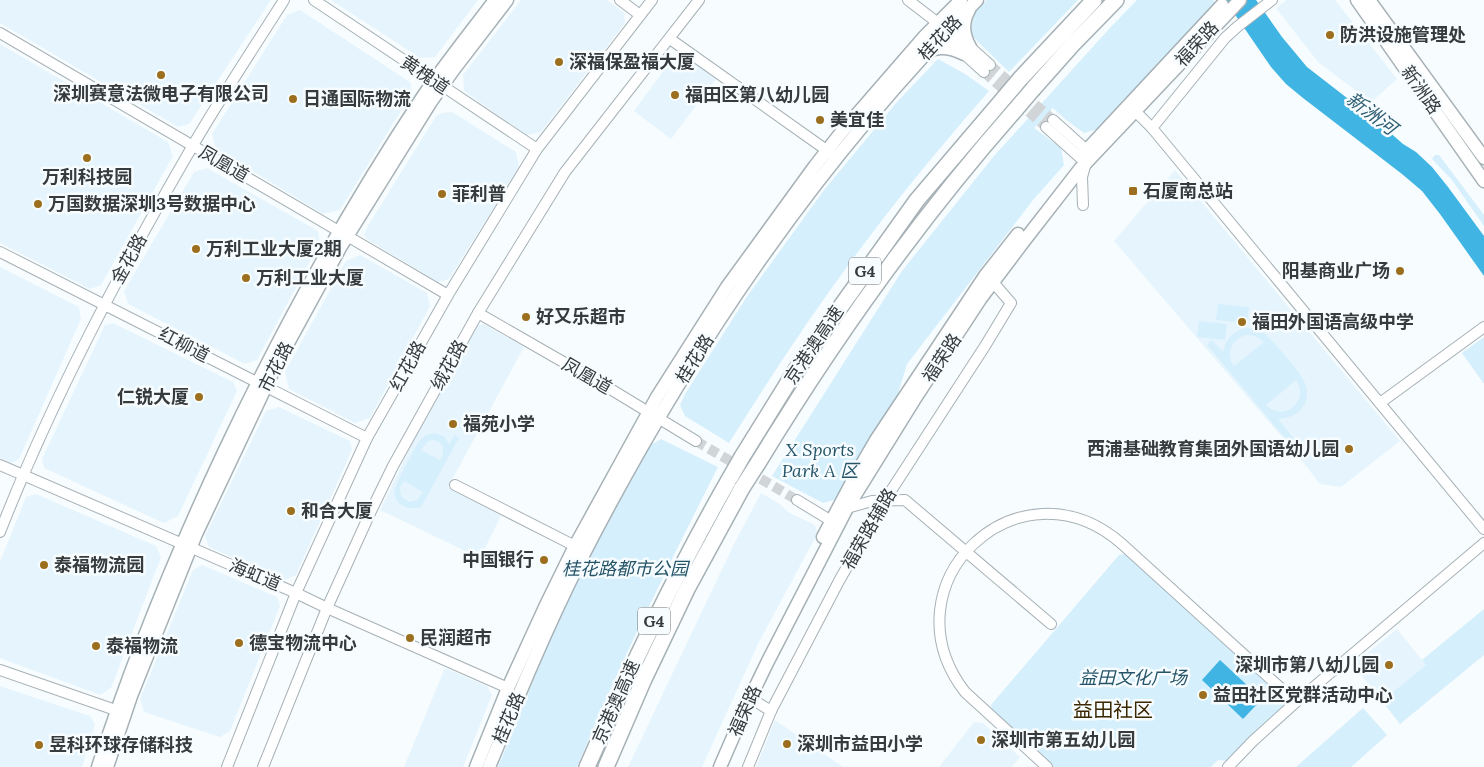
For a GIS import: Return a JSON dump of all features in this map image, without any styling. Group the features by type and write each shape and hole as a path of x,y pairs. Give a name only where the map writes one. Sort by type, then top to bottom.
{"highway":[{"name":"京港澳高速","path":"587,767 667,594 742,456 799,365 906,215 969,137 1094,0"},
{"name":"京港澳高速","path":"606,767 687,589 742,488 798,396 857,310 942,195 1032,89 1116,0"}],"main road":[{"name":"市花路","path":"98,767 186,545 262,384 343,234 438,83 495,0"},
{"name":"市花路","path":"438,83 507,0"},
{"name":"福荣路","path":"711,767 750,678 835,523 847,508 914,400 992,281 1068,184 1086,157 1224,8 1240,0"},
{"name":"新洲路","path":"1357,0 1484,181"},
{"name":"新洲路","path":"1369,0 1483,154"},
{"name":"桂花路","path":"476,767 508,688 575,546 727,287 832,154 969,2"},
{"path":"925,54 932,50 945,48 967,51 964,28 969,2"},
{"name":"福荣路","path":"720,767 750,698 835,523 858,471 876,440 976,290 1057,184 1135,111 1224,8"},
{"name":"桂花路","path":"832,154 925,54 943,29"},
{"name":"桂花路","path":"489,767 528,672 653,415"},
{"name":"市花路","path":"107,767 121,712"}],"street":[{"name":"金花路","path":"0,532 23,475 104,304 192,146 284,0"},
{"name":"黄槐道","path":"314,0 537,149"},
{"path":"620,0 640,15"},
{"name":"红花路","path":"227,767 296,592 367,438 448,295 537,149 652,0"},
{"name":"绒花路","path":"264,767 327,608 393,466 478,313 565,172 699,0"},
{"path":"908,0 987,69"},
{"path":"1152,128 1219,45 1237,27 1270,2"},
{"name":"凤凰道","path":"0,33 448,295"},
{"path":"670,39 832,154"},
{"path":"1135,111 1152,128 1484,529"},
{"path":"1050,123 1086,157 1082,177 1083,205"},
{"name":"红柳道","path":"0,252 367,438"},
{"name":"福荣路辅路","path":"748,767 771,711 838,581 885,500 1011,303 992,281"},
{"name":"凤凰道","path":"478,313 696,441"},
{"path":"1380,403 1484,327"},
{"name":"海虹道","path":"0,465 296,592 327,608 508,688"},
{"path":"455,485 575,546"},
{"path":"796,500 835,523"},
{"path":"847,508 872,501 905,500 1050,624"},
{"path":"1047,767 969,696 958,683 948,664 940,632 941,605 948,579 956,565 966,551 986,533 1022,517 1035,514 1060,514 1077,518 1094,524 1118,540 1296,702"},
{"path":"1228,767 1253,741 1296,702 1484,543"},
{"path":"0,670 121,712"},
{"path":"750,698 771,711"}],"shaded area":[{"name":"深圳赛意法微电子有限公司","path":"0,0 271,0 189,124 178,127 0,23"},
{"path":"331,0 478,0 435,57 420,58"},
{"path":"521,0 607,0 624,13 625,23 541,132 526,135 464,91 463,75"},
{"name":"防洪设施管理处","path":"1287,0 1335,0 1397,79 1371,102 1318,62 1276,8"},
{"path":"300,10 410,82 412,93 340,210 323,214 216,149 212,134 287,15"},
{"path":"0,44 168,142 173,156 101,285 90,289 0,243"},
{"name":"福田区第八幼儿园","path":"682,54 716,79 671,139 634,111 675,55"},
{"path":"452,112 516,152 519,167 449,279 438,282 368,240 364,235 436,116"},
{"name":"万利科技园","path":"207,168 318,231 320,243 257,360 245,364 128,304 124,291 194,172"},
{"name":"福田外国语高级中学","path":"1175,170 1400,441 1341,487 1320,484 1114,241"},
{"path":"360,255 427,293 430,306 370,418 355,423 289,389 285,372 346,261"},
{"path":"0,267 79,307 81,319 19,459 11,463 0,458"},
{"path":"113,323 233,382 237,391 178,516 164,523 44,468 42,459 105,325"},
{"name":"福苑小学","path":"484,324 524,347 448,487 501,516 480,558 380,510 412,444 476,326"},
{"path":"279,407 350,441 352,450 296,575 285,580 209,547 205,536 266,411"},
{"path":"761,493 780,504 788,512 815,525 817,531 815,538 758,644 702,767 628,767 734,544"},
{"path":"36,494 156,546 161,557 111,688 100,695 0,658 0,562 26,497"},
{"path":"202,565 277,597 280,606 230,731 220,737 144,712 140,699 193,570"},
{"name":"深圳市第八幼儿园","path":"1397,629 1426,665 1382,701 1353,665"},
{"path":"445,668 487,686 492,695 463,767 404,767"},
{"name":"昱科环球存储科技","path":"0,686 90,716 95,725 82,767 0,767"},
{"name":"深圳市益田小学","path":"775,720 843,767 756,767"},
{"name":"深圳市第五幼儿园","path":"974,722 983,723 1020,757 1012,767 939,767"}],"green space":[{"path":"987,0 1078,0 1009,72 970,34 975,11"},
{"name":"X Sports Park A 区","path":"1137,0 1213,0 1215,2 1101,128 1084,133 1053,108 1034,128 1061,148 1064,165 1033,200 907,364 897,397 834,500 823,503 772,476 902,271 994,156"},
{"path":"938,59 965,74 989,91 915,178 854,258 798,336 729,443 685,416 680,405 685,394 746,298 824,190 897,102"},
{"path":"1435,155 1439,155 1484,215 1484,226 1452,180 1432,159"},
{"path":"1218,304 1249,307 1247,323 1216,320"},
{"path":"1199,321 1227,324 1225,340 1197,337"},
{"path":"1242,329 1259,330 1264,333 1288,358 1304,381 1307,395 1304,406 1294,415 1278,419 1300,446 1295,450 1207,345 1212,340 1223,352 1228,339","holes":["1247,335 1256,336 1264,342 1234,366 1231,361 1230,351 1237,339","1296,380 1300,395 1293,407 1287,411 1280,412 1266,405"]},
{"path":"1484,337 1484,384 1462,353"},
{"path":"435,433 445,437 449,444 455,435 459,438 421,507 408,508 397,501 394,492 395,488 418,443 427,435","holes":["432,440 439,442 443,447 440,460 421,450 427,442","404,481 423,492 417,500 409,502 401,496 400,487"]},
{"name":"桂花路都市公园","path":"661,439 718,467 644,616 577,767 498,767 551,637 591,552 649,446"},
{"name":"益田文化广场","path":"1129,553 1286,696 1287,708 1230,761 1218,760 1211,767 1049,767 993,716 991,705 1119,555"},
{"path":"1484,609 1484,655 1400,724 1382,701 1426,665 1422,660"},
{"path":"1363,708 1387,735 1351,767 1296,767"}],"water":[{"path":"1225,0 1256,0 1282,37 1307,67 1378,122 1403,144 1416,152 1432,167 1484,236 1484,276 1422,191 1286,84 1271,67"},
{"path":"1220,660 1262,699 1243,719 1202,680"}],"tunnel":[{"path":"990,65 1053,120"},
{"path":"984,72 1046,127"},
{"path":"696,441 797,500"}],"place":[{"name":"防洪设施管理处","path":"1330,35"},
{"name":"深福保盈福大厦","path":"559,62"},
{"name":"深圳赛意法微电子有限公司","path":"161,75"},
{"name":"福田区第八幼儿园","path":"675,95"},
{"name":"日通国际物流","path":"293,99"},
{"name":"美宜佳","path":"820,120"},
{"name":"万利科技园","path":"87,158"},
{"name":"石厦南总站","path":"1133,191"},
{"name":"菲利普","path":"442,194"},
{"name":"万国数据深圳3号数据中心","path":"38,204"},
{"name":"万利工业大厦2期","path":"196,249"},
{"name":"阳基商业广场","path":"1400,271"},
{"name":"万利工业大厦","path":"246,278"},
{"name":"好又乐超市","path":"526,317"},
{"name":"福田外国语高级中学","path":"1242,322"},
{"name":"仁锐大厦","path":"199,397"},
{"name":"福苑小学","path":"453,424"},
{"name":"西浦基础教育集团外国语幼儿园","path":"1349,449"},
{"name":"和合大厦","path":"291,511"},
{"name":"中国银行","path":"544,560"},
{"name":"泰福物流园","path":"44,565"},
{"name":"民润超市","path":"410,638"},
{"name":"德宝物流中心","path":"239,643"},
{"name":"泰福物流","path":"96,646"},
{"name":"深圳市第八幼儿园","path":"1389,665"},
{"name":"益田社区党群活动中心","path":"1203,695"},
{"name":"深圳市第五幼儿园","path":"981,740"},
{"name":"深圳市益田小学","path":"787,744"},
{"name":"昱科环球存储科技","path":"39,745"}],"district":[{"name":"益田社区","path":"1113,710"}],"water label":[{"name":"新洲河","path":"1372,113"}]}
